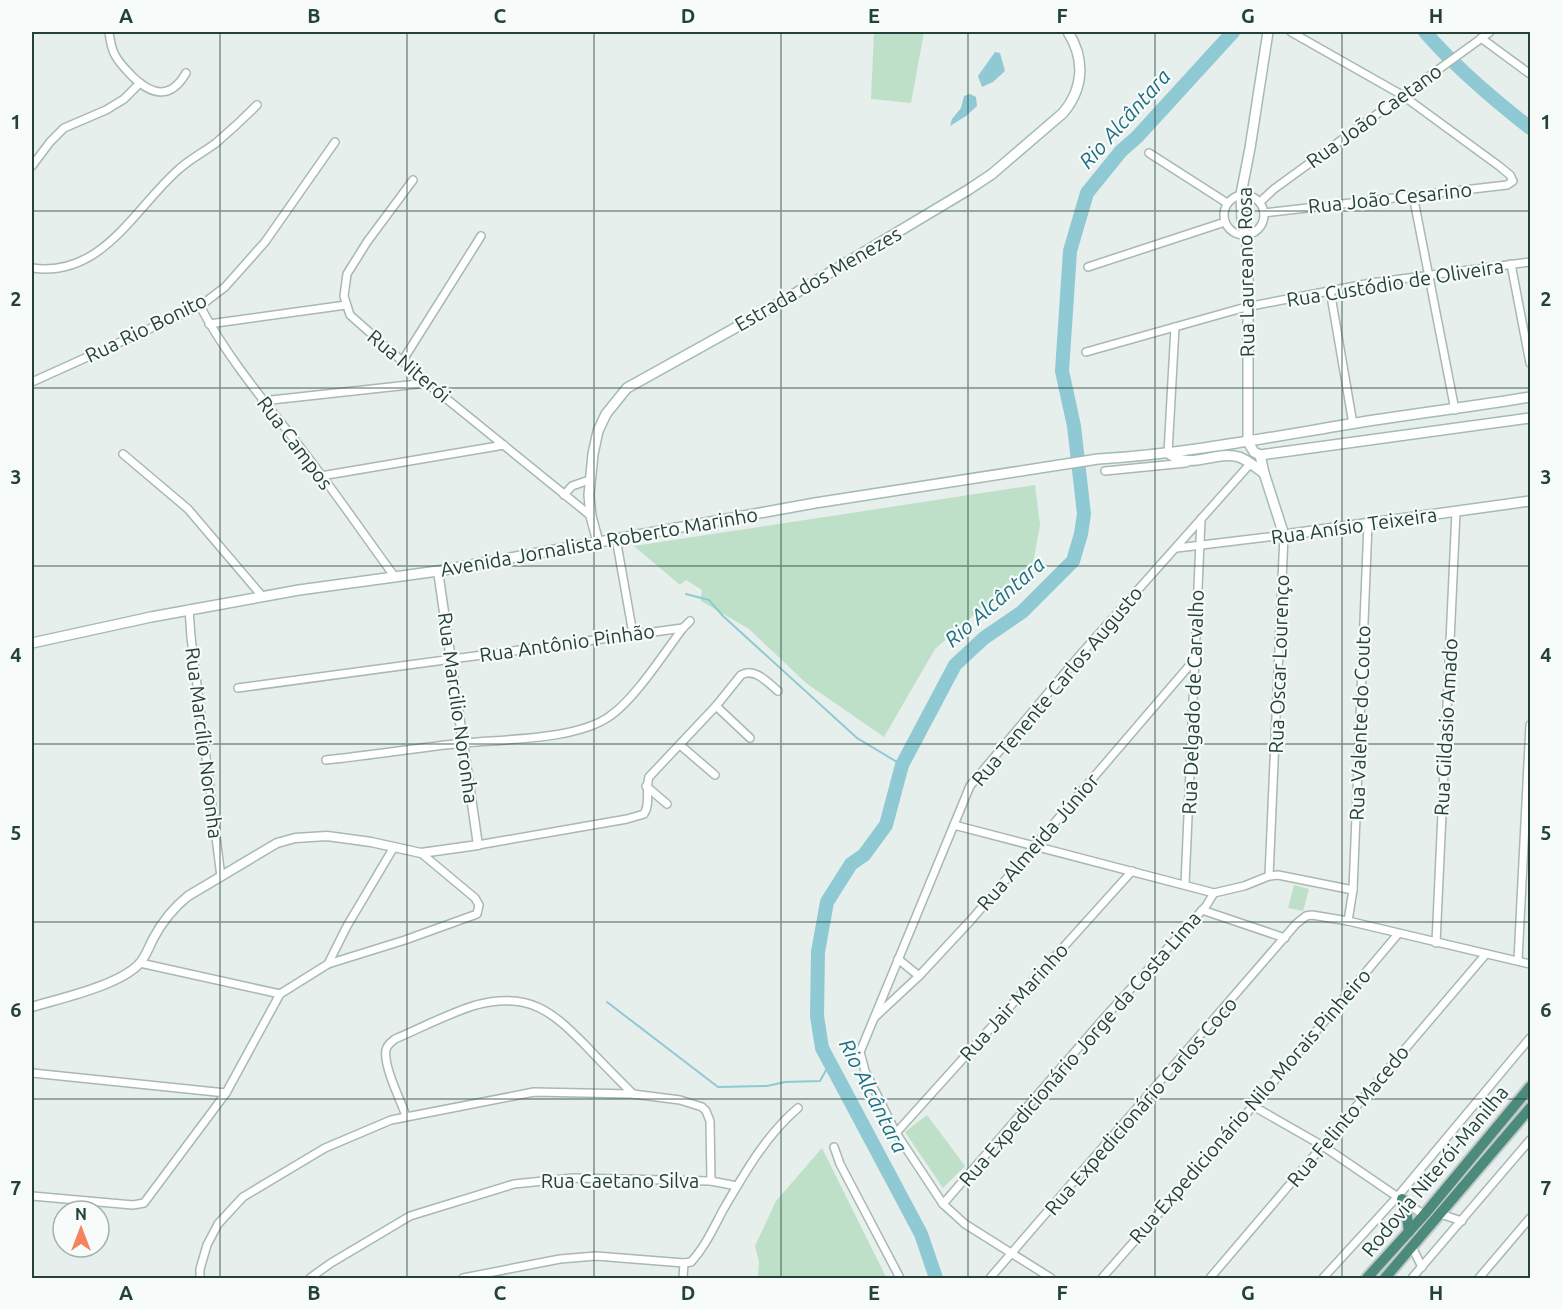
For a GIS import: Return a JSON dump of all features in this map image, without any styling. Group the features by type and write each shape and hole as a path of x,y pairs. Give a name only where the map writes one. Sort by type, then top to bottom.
{"highway":[{"name":"Rodovia Niterói-Manilha","path":"1367,1278 1424,1215 1530,1087"},
{"name":"Rodovia Niterói-Manilha","path":"1385,1278 1530,1108"},
{"path":"1400,1197 1409,1232"}],"main road":[{"name":"Estrada dos Menezes","path":"598,542 591,516 589,480 598,431 612,404 627,388 770,309 992,174 1072,103 1081,73 1079,56 1068,32"},
{"name":"Rua Laureano Rosa","path":"1248,442 1246,307 1248,250 1241,194 1268,32"},
{"name":"Avenida Jornalista Roberto Marinho","path":"32,643 189,609 438,570 815,503 1098,459 1168,453 1248,442 1530,397"},
{"path":"1248,442 1254,452 1260,455 1530,418"},
{"path":"1353,424 1356,442"},
{"name":"Avenida Jornalista Roberto Marinho","path":"1168,453 1178,460 1192,462 1238,457 1264,473"},
{"name":"Rua Oscar Lourenço","path":"1260,455 1284,535"},
{"name":"Rua Anísio Teixeira","path":"1284,535 1530,501"}],"street":[{"path":"109,32 114,54 128,72 140,83 156,92 165,92 175,88 186,73"},
{"path":"1291,32 1402,95"},
{"name":"Rua João Caetano","path":"1260,202 1490,32"},
{"path":"1481,38 1530,74"},
{"path":"32,166 64,128 115,105 140,83"},
{"name":"Rua João Cesarino","path":"1264,213 1508,186 1514,181 1500,166 1402,95"},
{"path":"32,268 44,270 60,268 81,261 102,249 118,236 172,175 217,142 257,105"},
{"name":"Rua Rio Bonito","path":"32,382 200,306 225,287 265,242 335,142"},
{"path":"1149,153 1227,203"},
{"path":"209,324 346,305 344,286 352,263 413,180"},
{"path":"1241,194 1255,197 1260,202 1264,213 1261,226 1255,232 1245,235 1229,229 1225,222 1224,211 1227,203 1234,196 1241,194"},
{"path":"1413,195 1455,410"},
{"path":"1088,267 1225,222"},
{"path":"403,360 481,236"},
{"name":"Rua Custódio de Oliveira","path":"1086,352 1246,307 1330,290 1530,262"},
{"path":"1511,264 1530,363"},
{"path":"1330,290 1353,424"},
{"name":"Rua Niterói","path":"346,305 350,315 427,383 591,516"},
{"name":"Rua Campos","path":"200,306 209,324 262,401 321,476 395,577"},
{"path":"1168,453 1175,327"},
{"path":"262,401 427,383"},
{"path":"321,476 504,445"},
{"path":"123,454 188,509 262,596"},
{"name":"Avenida Jornalista Roberto Marinho","path":"1105,471 1192,462"},
{"name":"Rua Tenente Carlos Augusto","path":"1051,1278 965,1224 943,1204 896,1133 860,1058 862,1044 970,786 1080,655 1250,464"},
{"path":"564,495 572,486 589,480"},
{"name":"Rua Gildasio Amado","path":"1436,942 1456,512"},
{"name":"Rua Delgado de Carvalho","path":"1185,885 1201,519"},
{"name":"Rua Valente do Couto","path":"1348,921 1353,890 1368,524"},
{"name":"Rua Anísio Teixeira","path":"1177,548 1284,535"},
{"name":"Rua Oscar Lourenço","path":"1269,876 1284,535"},
{"path":"616,538 633,634"},
{"name":"Rua Marcilio Noronha","path":"438,570 478,845"},
{"name":"Rua Marcílio Noronha","path":"189,609 190,636 209,769 221,877"},
{"path":"326,760 571,732 592,727 625,704 690,621"},
{"name":"Rua Antônio Pinhão","path":"238,688 683,628"},
{"name":"Rua Almeida Júnior","path":"873,1019 919,976 1036,846 1195,659"},
{"path":"32,1007 91,989 127,973 140,963 164,920 175,907 188,896 277,843 294,838 327,836 421,853 639,816 647,811 648,777 716,706 741,675 748,672 758,675 778,692"},
{"path":"716,706 750,738"},
{"path":"1518,960 1530,725"},
{"path":"680,745 715,775"},
{"path":"646,786 667,804"},
{"path":"954,825 1214,893 1244,886 1269,876 1289,876 1353,890"},
{"path":"328,964 347,926 394,847"},
{"path":"32,1196 133,1205 144,1203 226,1093 280,994 328,964 477,914 479,905 475,898 421,853"},
{"name":"Rua Jair Marinho","path":"896,1133 1132,871"},
{"name":"Rua Expedicionário Jorge da Costa Lima","path":"943,1204 1105,1017 1202,910 1214,893"},
{"path":"1202,910 1286,939"},
{"name":"Rua Expedicionário Carlos Coco","path":"990,1278 1286,939 1290,931 1303,919 1312,915 1348,921"},
{"path":"1348,921 1530,964"},
{"name":"Rua Expedicionário Nilo Morais Pinheiro","path":"1102,1278 1398,934"},
{"name":"Rua Felinto Macedo","path":"1210,1278 1486,954"},
{"path":"898,959 919,976"},
{"path":"140,963 280,994"},
{"path":"406,1116 388,1067 386,1057 388,1046 395,1039 464,1010 491,1002 511,1001 529,1004 562,1020 633,1094"},
{"path":"1323,1278 1400,1197 1530,1038"},
{"path":"32,1073 226,1093"},
{"path":"200,1278 200,1269 207,1245 218,1224 243,1197 325,1148 406,1116 534,1092 633,1094 680,1100 702,1107 710,1121 711,1181"},
{"path":"1252,1106 1323,1146 1424,1215"},
{"path":"463,1278 560,1259 587,1257 691,1262 770,1137 798,1108"},
{"path":"1412,1278 1530,1140"},
{"path":"834,1147 840,1164 900,1278"},
{"name":"Rua Caetano Silva","path":"310,1278 410,1216 514,1184 573,1178 711,1181 737,1186"},
{"path":"1440,1214 1462,1221"},
{"path":"1479,1278 1530,1218"},
{"path":"1412,1247 1422,1267"},
{"path":"683,1278 684,1263"}],"green space":[{"path":"874,32 924,32 911,103 871,99"},
{"path":"1035,485 1040,525 1033,563 935,649 884,737 806,683 749,629 701,601 702,590 686,580 680,585 634,546"},
{"path":"1294,885 1309,889 1303,911 1288,908"},
{"path":"927,1115 965,1166 943,1188 905,1132"},
{"path":"822,1148 886,1277 758,1278 759,1262 755,1246 776,1201"}],"water":[{"path":"995,52 1000,53 1005,71 993,82 982,87 978,76"},
{"path":"970,94 976,97 977,106 950,126 952,119 961,108 964,96"}],"waterway":[{"name":"Rio Alcântara","path":"936,1278 921,1234 822,1048 817,1016 818,952 827,902 851,864 864,855 886,825 902,765 955,665 984,638 1022,612 1073,561 1084,514 1074,426 1062,371 1070,251 1087,193 1121,151 1137,137 1233,32"},
{"path":"1425,32 1475,83 1530,128"},
{"path":"686,594 709,600 723,616 857,738 902,765"},
{"path":"607,1002 718,1087 767,1086 785,1082 820,1081 830,1063"}]}
